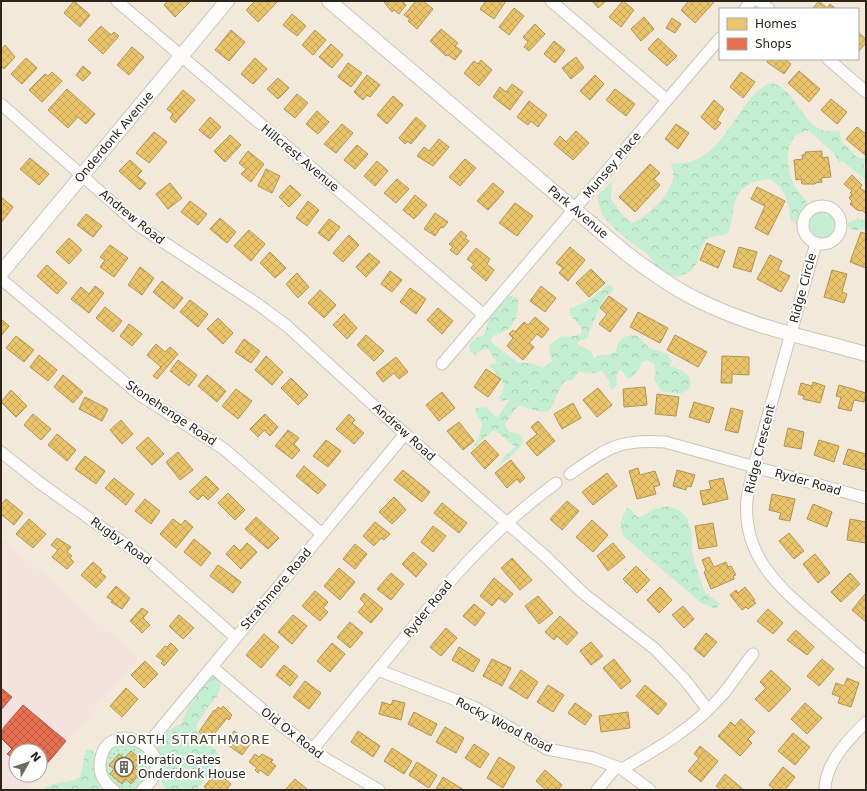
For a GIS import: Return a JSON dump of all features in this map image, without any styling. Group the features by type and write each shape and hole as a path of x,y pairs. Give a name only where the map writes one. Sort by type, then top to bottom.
{"street":[{"name":"Hillcrest Avenue","path":"117,1 484,315"},
{"name":"Onderdonk Avenue","path":"1,273 228,1"},
{"name":"Park Avenue","path":"329,1 627,254 673,286 699,301 729,314 866,354"},
{"path":"551,1 667,100"},
{"path":"759,1 768,8"},
{"name":"Munsey Place","path":"442,364 719,39"},
{"path":"829,60 866,92"},
{"name":"Andrew Road","path":"1,104 152,236 278,318 584,594 655,649 685,680 708,710"},
{"name":"Ridge Circle","path":"791,333 816,242"},
{"name":"Stonehenge Road","path":"1,279 140,395 224,449 322,534"},
{"name":"Ridge Crescent","path":"791,333 754,466 747,499 753,545 762,564 771,577 792,599 866,662"},
{"name":"Strathmore Road","path":"147,745 405,434"},
{"name":"Ryder Road","path":"570,474 611,448 636,442 673,444 866,498"},
{"name":"Rugby Road","path":"1,452 36,480 150,562 236,638"},
{"name":"Ryder Road","path":"313,749 454,577 507,523 556,483"},
{"path":"596,790 619,768 668,743 708,710 724,693 742,666 753,654"},
{"name":"Old Ox Road","path":"212,667 282,726 313,749 339,767 379,790"},
{"name":"Rocky Wood Road","path":"378,670 474,707 547,748 593,758 619,768 650,790"},
{"path":"825,790 828,773 833,763 850,739 866,722"},
{"path":"112,790 105,782 100,770 101,756 106,748 117,740 130,738 139,740 147,745 154,756 156,769 148,788"}],"shaded area":[{"path":"1,537 138,658 48,765 48,743 8,743 8,783 32,783 26,790 1,790"}],"green space":[{"path":"769,83 779,86 787,93 809,120 817,127 827,131 839,130 842,142 858,158 866,158 864,165 866,180 842,161 839,163 834,153 809,131 801,133 794,137 788,152 791,178 794,185 806,200 808,206 799,222 795,224 791,220 787,198 777,184 770,179 749,184 740,192 737,198 734,205 731,226 727,234 708,238 701,247 697,263 690,272 677,277 666,274 658,269 649,256 616,230 602,215 597,196 612,182 611,199 624,217 632,223 638,220 657,205 667,192 673,179 671,163 685,163 697,159 708,152 718,143 756,92"},
{"path":"822,206 832,209 838,215 841,225 838,235 832,241 822,244 812,241 806,235 803,225 806,215 812,209"},
{"path":"858,218 866,221 866,230 853,230 847,225 849,222"},
{"path":"607,285 611,285 613,291 607,295 601,304 587,338 577,342 578,345 591,351 593,358 616,351 620,340 626,336 638,336 649,348 666,353 672,361 670,366 682,371 688,376 690,379 690,388 680,394 661,391 654,379 656,374 654,364 646,360 642,362 632,378 627,378 621,369 616,376 617,385 613,390 609,387 609,380 602,371 589,374 579,371 573,380 565,381 562,385 549,411 540,412 518,406 506,422 505,426 510,432 520,434 523,440 519,448 506,460 499,465 505,456 515,447 495,430 471,450 478,439 482,424 475,411 476,408 486,407 497,418 510,399 502,401 499,398 502,392 503,384 502,380 489,365 497,363 488,349 482,350 475,355 470,352 469,345 474,339 484,335 488,324 485,312 500,300 508,296 517,298 518,307 512,325 503,332 492,337 492,343 518,363 531,363 543,368 552,361 549,351 550,344 562,336 578,335 582,332 580,326 571,316 569,309 588,301"},
{"path":"669,506 681,511 688,520 692,536 692,553 698,573 705,592 720,604 716,609 701,603 623,536 620,523 627,508 633,511 637,517 641,517 654,509"},
{"path":"214,675 221,682 220,690 196,726 201,735 220,758 211,774 195,790 166,790 162,781 163,769 157,750 158,737 182,723 190,703 198,689 208,678"},
{"path":"130,738 155,760 142,790 114,790 112,789 101,756 106,748"},
{"path":"91,749 97,757 96,773 100,790 43,790 52,785 78,778 81,773 86,750"}],"building: Homes":[{"path":"74,1 90,15 80,27 64,13"},
{"path":"168,1 191,1 175,17 164,5"},
{"path":"255,1 278,1 258,22 246,10"},
{"path":"383,1 402,1 406,5 399,14 394,10 392,12"},
{"path":"416,1 423,1 433,9 417,29 408,21 410,19 404,15"},
{"path":"486,1 506,1 494,19 480,9"},
{"path":"592,1 606,1 598,8"},
{"path":"623,1 634,10 621,27 609,17"},
{"path":"689,1 715,1 695,23 681,10"},
{"path":"819,1 827,8 813,8"},
{"path":"830,4 835,8 827,8"},
{"path":"514,8 524,16 509,35 499,27"},
{"path":"292,14 306,26 297,36 283,25"},
{"path":"644,17 654,29 641,41 631,29"},
{"path":"672,18 681,24 675,33 666,28"},
{"path":"535,24 545,34 529,51 524,47 528,42 523,37"},
{"path":"101,26 111,35 114,32 119,36 103,54 88,40"},
{"path":"441,29 458,43 455,46 462,51 455,60 448,55 446,56 430,41"},
{"path":"231,30 245,42 229,61 215,50"},
{"path":"315,30 326,40 313,55 302,45"},
{"path":"859,33 866,39 866,43 859,51"},
{"path":"658,38 677,56 667,66 648,49"},
{"path":"554,41 565,50 555,63 544,54"},
{"path":"331,44 343,55 332,68 319,57"},
{"path":"5,45 15,57 4,69 1,66 1,50"},
{"path":"132,47 144,57 129,75 117,65"},
{"path":"576,57 584,68 571,79 562,68"},
{"path":"26,58 37,68 22,84 11,74"},
{"path":"255,58 267,69 253,84 241,74"},
{"path":"481,60 492,70 479,86 464,73 474,61 478,64"},
{"path":"768,60 786,60 791,64 784,74 767,62"},
{"path":"348,63 362,73 351,87 338,77"},
{"path":"83,66 91,73 83,81 76,75"},
{"path":"799,71 820,89 809,102 788,83"},
{"path":"52,72 62,81 42,102 29,90 45,74 48,76"},
{"path":"741,72 755,82 743,98 730,87"},
{"path":"367,75 380,85 370,97 367,95 363,100 354,92"},
{"path":"595,75 604,84 590,100 580,91"},
{"path":"278,78 289,88 278,99 267,89"},
{"path":"512,84 523,92 510,110 493,97 500,87 506,92"},
{"path":"67,89 95,114 86,124 78,117 68,128 48,110"},
{"path":"615,89 635,104 626,116 606,100"},
{"path":"183,90 195,100 175,123 170,118 173,114 167,109"},
{"path":"297,94 308,103 295,118 284,109"},
{"path":"393,96 403,105 387,124 377,115"},
{"path":"831,99 847,112 837,124 821,110"},
{"path":"714,100 724,109 717,120 721,123 715,130 701,117"},
{"path":"529,101 547,115 538,127 531,121 528,125 517,117"},
{"path":"317,111 329,122 318,134 306,124"},
{"path":"210,117 221,127 210,139 199,130"},
{"path":"416,117 426,126 411,144 407,141 405,144 399,138"},
{"path":"342,124 353,133 336,153 324,144"},
{"path":"676,124 689,133 678,149 665,139"},
{"path":"857,127 866,134 865,155 846,139"},
{"path":"576,131 589,143 573,160 554,144 560,136 566,142"},
{"path":"154,132 167,142 149,163 136,153"},
{"path":"230,135 241,145 225,162 214,151"},
{"path":"439,139 449,147 433,166 417,156 424,147 429,151"},
{"path":"357,145 368,154 355,169 344,160"},
{"path":"248,151 264,164 251,182 241,174 246,169 239,163"},
{"path":"822,151 822,158 828,157 831,177 821,178 822,182 815,184 802,184 801,179 796,180 794,160 803,159 802,155 806,154 805,152"},
{"path":"30,158 49,174 39,185 20,169"},
{"path":"465,159 476,168 460,186 449,177"},
{"path":"130,160 142,171 137,176 146,183 140,190 119,171"},
{"path":"377,161 388,171 375,186 364,176"},
{"path":"650,164 660,173 654,179 660,185 635,212 619,197"},
{"path":"266,169 280,176 272,193 258,186"},
{"path":"852,175 862,185 860,188 866,192 866,214 862,210 857,210 850,204 852,201 849,198 852,191 844,184"},
{"path":"397,179 409,189 396,203 384,193"},
{"path":"170,183 182,198 168,209 156,194"},
{"path":"493,183 504,192 488,210 477,201"},
{"path":"290,185 301,195 289,207 279,197"},
{"path":"757,187 785,201 768,235 755,228 765,206 751,199"},
{"path":"415,195 427,205 414,219 403,210"},
{"path":"1,197 13,207 1,223"},
{"path":"190,201 207,214 198,225 181,212"},
{"path":"308,201 319,210 307,226 296,218"},
{"path":"515,203 533,216 517,236 499,223"},
{"path":"435,213 448,222 443,228 441,227 435,236 424,229"},
{"path":"86,214 102,226 93,237 77,225"},
{"path":"220,218 236,232 227,243 210,229"},
{"path":"329,219 340,227 329,241 318,233"},
{"path":"249,230 265,244 251,261 234,246"},
{"path":"461,231 467,236 465,238 469,241 457,255 450,250 453,247 449,244"},
{"path":"861,232 866,234 866,268 850,262"},
{"path":"349,235 359,245 343,262 333,253"},
{"path":"69,238 82,250 69,264 56,252"},
{"path":"707,243 725,251 718,268 700,260"},
{"path":"110,245 128,258 114,277 100,267 105,260 100,257"},
{"path":"570,247 585,260 568,281 559,273 563,268 556,263"},
{"path":"739,247 757,252 751,272 733,267"},
{"path":"476,248 490,259 487,264 494,270 486,281 471,268 474,264 467,259"},
{"path":"270,252 286,268 275,278 260,263"},
{"path":"369,253 380,262 366,277 356,267"},
{"path":"770,255 782,261 778,270 790,276 781,292 757,279"},
{"path":"47,265 67,283 57,294 37,276"},
{"path":"140,267 154,278 142,295 128,285"},
{"path":"591,269 605,283 589,297 576,283"},
{"path":"832,270 847,274 842,292 847,294 844,303 824,297"},
{"path":"390,271 402,280 392,292 381,284"},
{"path":"297,273 309,287 298,298 286,284"},
{"path":"162,281 183,298 174,309 153,292"},
{"path":"95,286 104,293 89,313 71,299 81,287 89,294"},
{"path":"541,286 556,298 545,312 530,301"},
{"path":"410,288 426,299 416,314 400,302"},
{"path":"320,290 336,305 324,318 308,303"},
{"path":"609,296 627,309 610,332 599,324 607,314 600,308"},
{"path":"190,300 208,314 198,327 180,312"},
{"path":"105,307 122,321 113,332 96,318"},
{"path":"438,308 453,321 442,334 427,320"},
{"path":"638,312 668,328 660,343 630,327"},
{"path":"344,314 357,328 347,339 333,325"},
{"path":"535,317 549,329 542,338 537,334 529,343 534,347 523,360 507,346 513,338 509,334 513,330 515,332 524,322 528,325"},
{"path":"218,318 233,333 223,344 207,329"},
{"path":"1,319 9,326 1,336"},
{"path":"129,324 142,334 132,346 120,336"},
{"path":"366,335 384,351 374,361 357,345"},
{"path":"675,335 707,352 698,367 667,350"},
{"path":"16,336 34,350 24,362 6,348"},
{"path":"244,339 260,351 251,363 235,352"},
{"path":"156,344 165,352 170,347 178,354 157,379 153,376 161,367 147,355"},
{"path":"39,355 57,370 48,381 30,367"},
{"path":"266,356 283,372 272,385 255,370"},
{"path":"722,356 749,357 749,375 732,374 732,383 721,383"},
{"path":"396,357 408,372 399,379 394,373 383,382 376,373"},
{"path":"178,360 197,375 189,386 170,371"},
{"path":"486,369 501,379 488,397 474,387"},
{"path":"63,375 83,392 73,403 54,387"},
{"path":"207,375 226,391 217,402 198,386"},
{"path":"291,378 308,395 298,405 281,388"},
{"path":"813,382 825,386 820,403 803,399 804,396 798,394 801,383 812,386"},
{"path":"839,385 866,393 864,402 854,400 851,411 838,408 841,397 836,396"},
{"path":"645,387 647,405 624,407 623,389"},
{"path":"598,388 612,405 597,417 583,400"},
{"path":"236,389 252,401 238,419 222,406"},
{"path":"11,390 27,406 16,417 1,402"},
{"path":"442,392 455,408 439,421 426,405"},
{"path":"657,394 679,397 676,416 655,414"},
{"path":"85,397 108,409 102,421 79,409"},
{"path":"694,402 714,408 709,423 689,417"},
{"path":"573,403 581,418 562,429 554,414"},
{"path":"731,408 743,411 738,433 725,430"},
{"path":"33,414 51,429 41,440 24,425"},
{"path":"265,414 278,427 270,436 264,430 258,437 250,429"},
{"path":"349,414 355,420 352,423 364,433 354,444 336,429"},
{"path":"121,420 133,434 122,444 110,430"},
{"path":"538,421 555,441 537,456 526,443 537,434 531,427"},
{"path":"459,422 474,441 463,450 447,431"},
{"path":"788,428 804,432 801,449 784,446"},
{"path":"288,430 299,438 294,444 300,450 292,459 275,446"},
{"path":"57,434 76,450 67,461 48,445"},
{"path":"148,437 164,454 152,465 136,448"},
{"path":"326,440 341,451 328,467 313,456"},
{"path":"485,440 499,455 485,469 471,453"},
{"path":"819,440 839,446 834,462 814,455"},
{"path":"848,449 866,454 866,470 843,464"},
{"path":"178,452 193,470 180,480 166,462"},
{"path":"85,456 105,471 96,484 75,469"},
{"path":"511,460 525,478 520,483 517,479 507,488 495,473"},
{"path":"304,466 326,485 318,494 296,476"},
{"path":"638,468 640,475 655,471 660,485 654,487 656,494 637,499 629,471"},
{"path":"403,470 430,492 422,502 394,480"},
{"path":"677,470 695,475 691,487 687,486 686,490 673,486"},
{"path":"607,473 617,486 593,505 582,492"},
{"path":"206,476 219,489 208,500 203,495 198,500 189,492"},
{"path":"114,478 134,494 126,505 105,488"},
{"path":"723,478 728,499 703,505 700,491 711,489 709,481"},
{"path":"228,493 245,510 235,520 218,503"},
{"path":"772,494 795,499 790,521 779,519 781,513 769,510"},
{"path":"394,497 406,510 392,524 379,512"},
{"path":"6,499 23,513 14,525 1,514 1,505"},
{"path":"145,499 160,511 151,524 135,511"},
{"path":"567,501 579,511 562,530 550,519"},
{"path":"442,503 467,523 459,533 434,513"},
{"path":"813,504 832,512 827,527 807,519"},
{"path":"256,517 279,538 268,549 245,529"},
{"path":"29,519 46,534 33,548 16,534"},
{"path":"173,519 181,525 185,520 193,527 176,548 160,534"},
{"path":"850,519 866,522 866,543 847,540"},
{"path":"592,520 608,535 593,552 576,537"},
{"path":"375,522 390,534 384,540 381,538 374,546 363,536"},
{"path":"713,523 717,546 699,549 695,526"},
{"path":"433,526 446,536 433,552 421,542"},
{"path":"789,533 804,551 794,559 779,541"},
{"path":"57,538 71,547 67,552 72,556 70,558 74,562 67,569 52,557 58,550 51,545"},
{"path":"194,539 211,553 201,566 184,552"},
{"path":"247,543 257,552 241,569 226,554 234,545 240,551"},
{"path":"613,543 625,557 608,571 597,556"},
{"path":"355,544 367,554 355,569 343,559"},
{"path":"413,552 427,564 416,577 402,564"},
{"path":"815,554 830,573 818,583 803,564"},
{"path":"709,557 714,567 726,562 728,567 731,566 736,575 733,576 734,579 711,589 704,572 706,570 702,560"},
{"path":"512,558 532,580 520,590 501,568"},
{"path":"93,562 102,570 100,572 106,577 96,588 81,575"},
{"path":"218,565 241,582 233,593 210,576"},
{"path":"636,566 650,580 637,593 623,579"},
{"path":"339,568 355,582 340,600 324,586"},
{"path":"391,573 404,584 391,600 377,589"},
{"path":"850,573 860,584 841,602 831,592"},
{"path":"494,578 513,594 505,603 499,598 492,606 480,596"},
{"path":"116,586 130,598 122,609 111,602 113,601 107,597"},
{"path":"660,587 672,600 659,613 647,600"},
{"path":"745,587 755,600 753,601 756,603 748,609 746,607 742,610 730,595 736,590 738,593"},
{"path":"315,591 328,602 323,608 328,612 320,621 302,606"},
{"path":"364,593 383,609 371,623 358,612 365,604 360,599"},
{"path":"865,594 866,595 866,622 852,610"},
{"path":"538,596 553,613 539,624 525,606"},
{"path":"474,604 485,613 475,626 463,616"},
{"path":"683,606 694,619 684,628 672,615"},
{"path":"142,608 148,612 143,618 150,625 142,633 130,621"},
{"path":"768,609 783,623 773,634 757,621"},
{"path":"179,615 194,628 183,639 169,626"},
{"path":"293,615 307,626 292,644 278,632"},
{"path":"560,616 578,633 567,645 557,636 554,640 545,632"},
{"path":"350,622 363,633 350,648 337,637"},
{"path":"446,628 457,638 441,656 430,647"},
{"path":"796,630 814,647 807,655 787,640"},
{"path":"706,633 717,642 704,657 694,649"},
{"path":"264,634 279,647 261,668 246,655"},
{"path":"591,642 603,656 591,665 580,651"},
{"path":"171,643 178,650 164,666 161,663 163,661 156,656 165,646 167,647"},
{"path":"332,643 345,654 330,672 317,661"},
{"path":"459,647 480,660 473,672 452,660"},
{"path":"492,659 511,668 502,686 483,676"},
{"path":"614,659 631,681 621,689 603,668"},
{"path":"822,659 834,669 819,686 807,676"},
{"path":"145,661 158,674 144,688 131,675"},
{"path":"284,665 298,676 290,686 276,675"},
{"path":"521,670 538,682 527,699 509,688"},
{"path":"771,670 791,689 769,712 755,699 766,688 760,682"},
{"path":"847,678 859,683 851,707 838,703 840,697 832,694 836,683 844,686"},
{"path":"305,681 321,693 309,709 293,697"},
{"path":"548,685 564,695 553,712 537,702"},
{"path":"645,685 667,704 658,715 636,696"},
{"path":"126,688 138,699 122,717 110,706"},
{"path":"393,700 405,703 401,720 379,714 382,702 391,705"},
{"path":"575,703 592,715 585,725 568,713"},
{"path":"805,703 822,718 807,734 791,719"},
{"path":"223,706 232,715 229,720 227,718 210,739 199,732 214,710 215,711 218,707 221,709"},
{"path":"414,712 437,724 431,736 408,724"},
{"path":"628,712 630,728 601,732 599,716"},
{"path":"741,719 755,732 748,739 752,743 740,756 718,736 731,722 735,726"},
{"path":"445,727 464,738 456,753 436,742"},
{"path":"234,731 251,743 242,755 225,743"},
{"path":"358,731 380,746 373,757 351,742"},
{"path":"793,733 810,747 795,765 778,751"},
{"path":"474,744 489,754 480,768 465,758"},
{"path":"700,746 718,761 701,782 688,771 699,758 694,754"},
{"path":"392,748 412,761 404,774 384,761"},
{"name":"Horatio Gates Onderdonk House","path":"131,751 141,760 135,768 140,773 131,784 126,779 122,784 110,774 114,769 109,765 119,754 124,758"},
{"path":"255,754 259,757 262,754 273,760 271,762 276,766 268,776 260,770 258,773 255,770 257,768 249,762"},
{"path":"499,757 515,767 503,788 487,778"},
{"path":"417,762 437,775 429,788 409,775"},
{"path":"783,767 795,777 785,790 775,790 769,785"},
{"path":"545,770 562,785 558,790 546,790 536,781"},
{"path":"216,772 231,784 226,790 208,790 204,787"},
{"path":"725,774 744,790 721,790 716,786"},
{"path":"443,777 464,790 436,789"},
{"path":"295,779 308,790 285,790"}],"building: Shops":[{"path":"1,688 12,697 1,710"},
{"path":"23,705 66,741 48,762 48,743 8,743 8,745 2,739 1,733 4,727"}],"place":[{"name":"Horatio Gates Onderdonk House","path":"124,767"}],"district":[{"name":"NORTH STRATHMORE","path":"193,739"}]}
